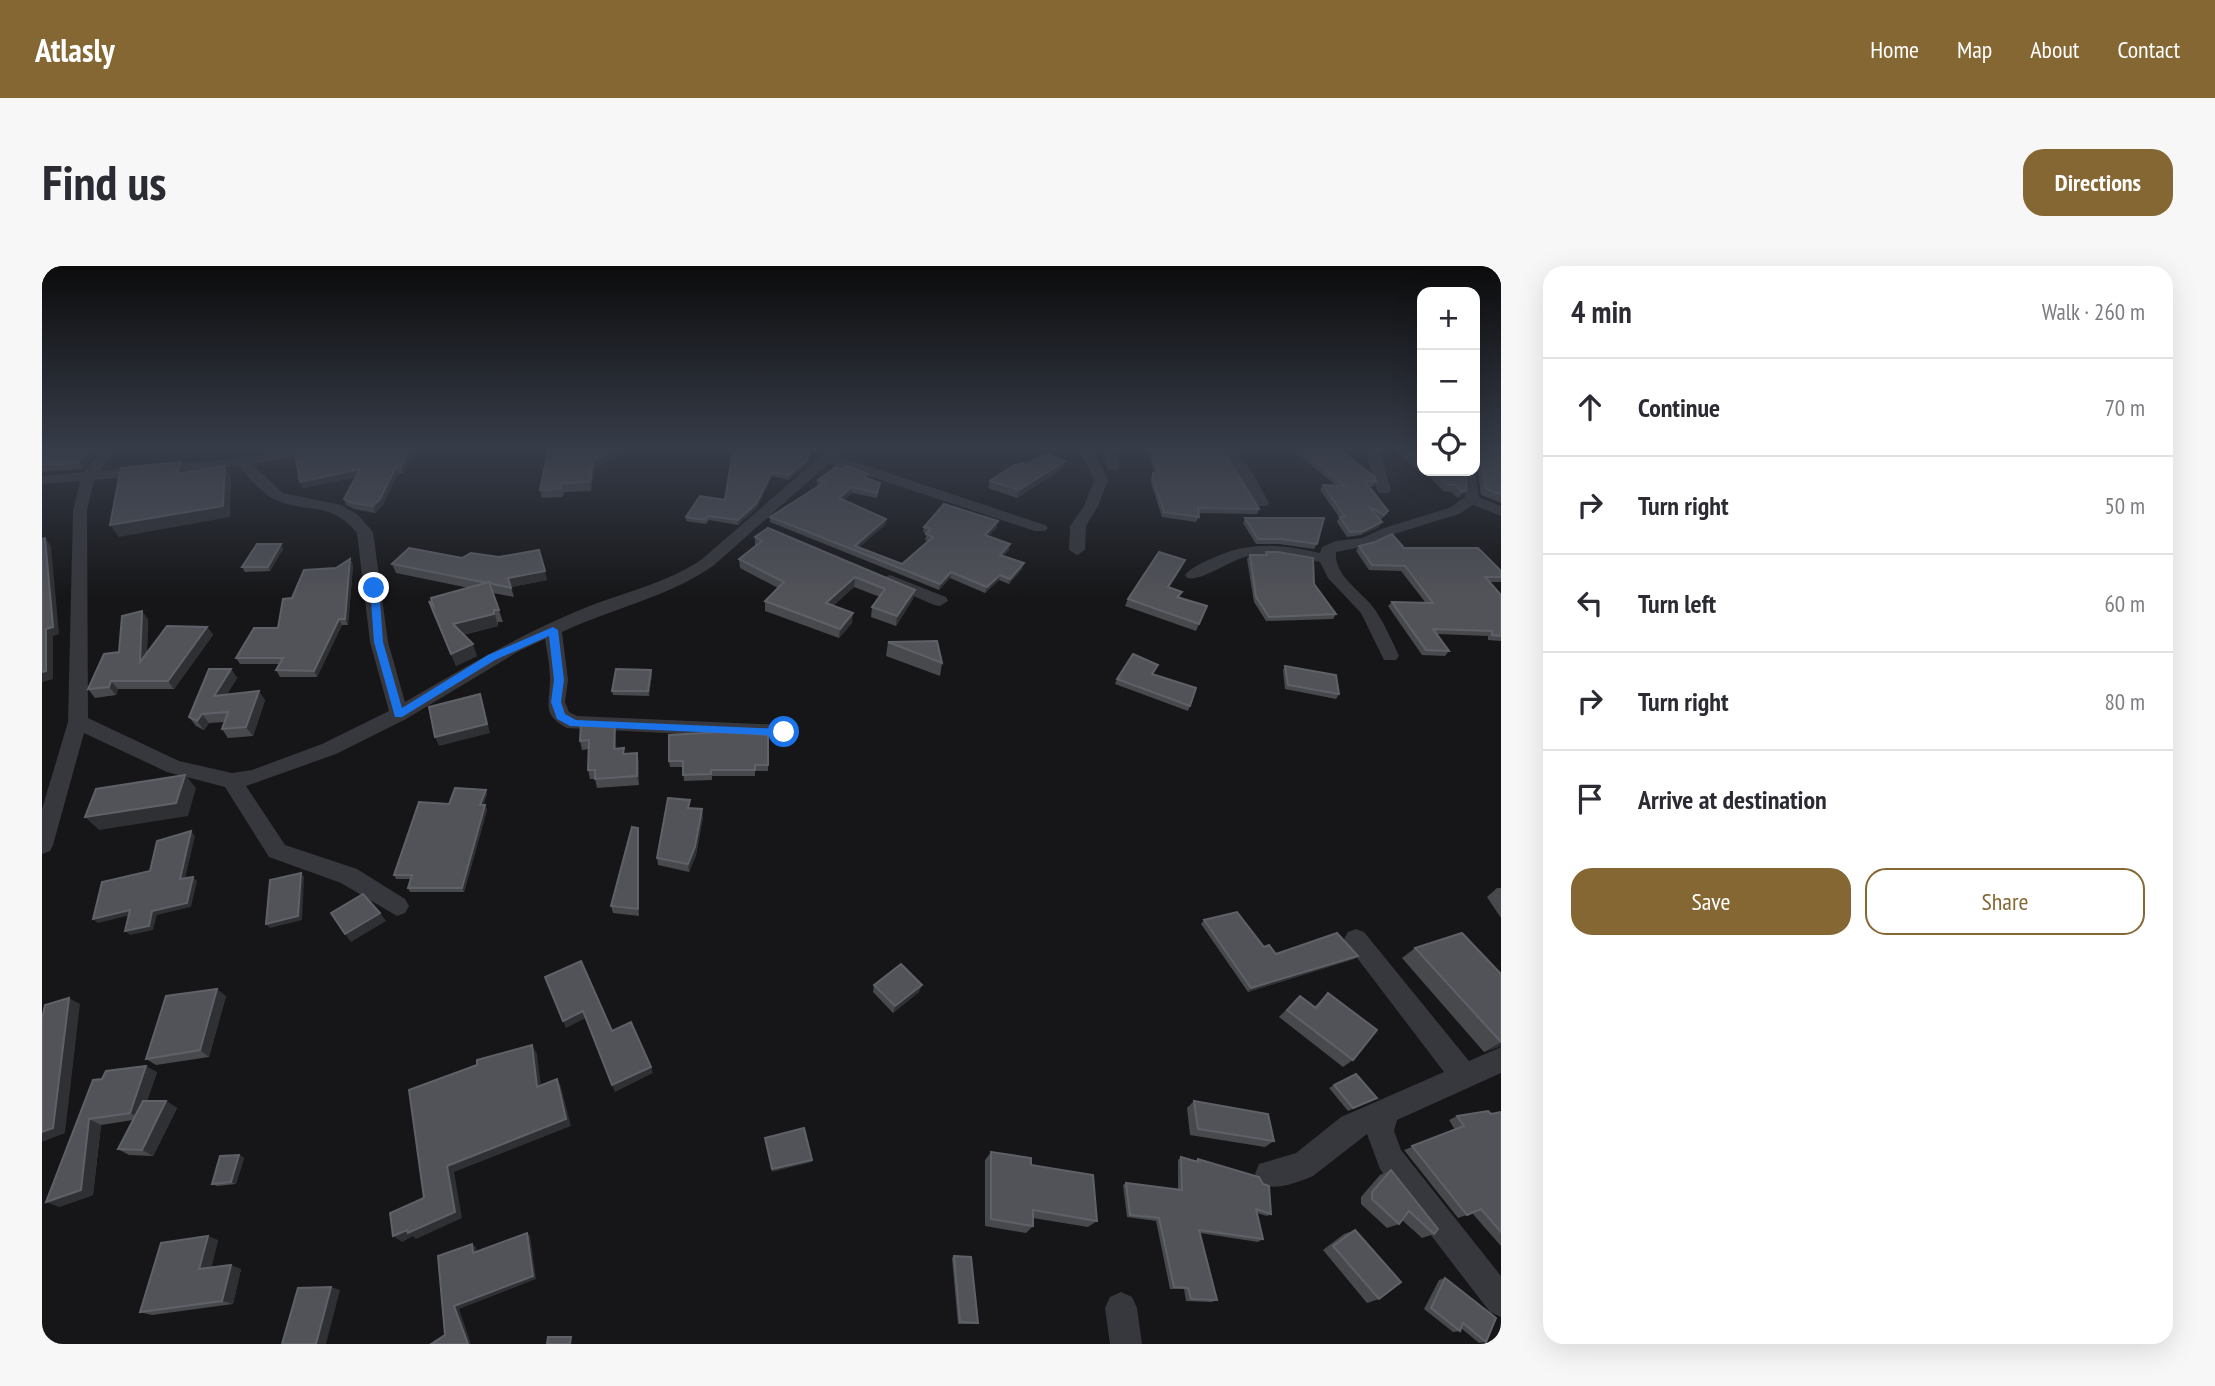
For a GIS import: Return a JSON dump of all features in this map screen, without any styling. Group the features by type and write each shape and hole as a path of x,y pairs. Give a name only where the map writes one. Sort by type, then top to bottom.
{"street":[{"path":"42,845 78,722 80,511 83,497"},
{"path":"284,497 336,508 352,517 365,532 379,642 399,715"},
{"path":"78,722 174,767 232,781 254,777 329,749 399,715 492,657 593,611 686,577 758,526 787,497"},
{"path":"956,497 1040,528"},
{"path":"1077,550 1078,526 1094,497"},
{"path":"1259,497 1262,503"},
{"path":"1390,656 1375,622 1363,604 1331,573 1326,559 1328,550 1336,546 1366,542 1389,531 1454,510 1472,499 1501,512"},
{"path":"1193,575 1246,549 1279,550 1326,559"},
{"path":"877,575 940,601"},
{"path":"553,630 559,680 556,702 561,716 574,723 784,732"},
{"path":"232,781 278,851 349,876 397,906"},
{"path":"1356,939 1464,1076"},
{"path":"1269,1174 1303,1166 1351,1128 1501,1060"},
{"path":"1386,1111 1380,1131 1391,1159 1501,1301"},
{"path":"1121,1308 1126,1344"}],"building":[{"path":"115,497 223,497 223,506 110,525"},
{"path":"345,497 381,497 373,506"},
{"path":"699,497 725,500 725,497 759,497 756,504 738,520 708,516 705,520 686,517"},
{"path":"801,497 840,497 886,519 855,546 902,564 933,537 926,534 931,529 924,527 944,504 998,521 985,535 1010,544 1000,555 1024,563 1010,579 1000,575 987,587 951,572 940,584 770,517"},
{"path":"1159,497 1252,497 1259,509 1198,508 1199,517 1164,512"},
{"path":"1331,497 1377,497 1388,511 1384,515 1369,507 1382,522 1364,531 1350,532 1340,517 1345,517"},
{"path":"1245,518 1324,518 1317,544 1258,539"},
{"path":"768,528 915,590 897,616 872,607 885,589 855,577 826,603 853,613 840,629 765,601 784,582 739,559 762,541 755,537"},
{"path":"1392,534 1404,548 1478,548 1501,571 1501,577 1485,577 1501,595 1501,636 1492,635 1492,631 1433,629 1449,651 1426,650 1392,602 1433,603 1405,566 1372,565 1359,546"},
{"path":"45,538 53,627 46,629 46,671 42,672 42,539"},
{"path":"257,544 281,544 268,567 242,567"},
{"path":"409,548 462,558 471,553 499,557 539,550 545,571 508,578 511,588 392,564"},
{"path":"1159,552 1185,560 1168,587 1182,592 1177,597 1207,606 1199,624 1128,599"},
{"path":"1266,552 1313,558 1314,584 1336,614 1269,617 1256,597 1250,555 1267,555"},
{"path":"350,559 345,619 339,619 314,671 276,670 283,658 236,658 254,628 278,628 283,599 292,598 304,570 336,568"},
{"path":"489,582 499,610 494,610 494,614 453,624 473,644 451,654 429,601 433,605 431,598"},
{"path":"142,611 140,662 167,626 207,627 168,681 111,681 109,687 88,689 104,654 119,652 122,616"},
{"path":"937,641 942,663 888,642"},
{"path":"1133,654 1158,665 1152,674 1196,688 1190,706 1117,679"},
{"path":"1285,666 1336,675 1339,694 1288,685"},
{"path":"209,669 231,669 214,696 259,691 246,727 222,729 228,712 202,714 197,721 189,717"},
{"path":"616,669 651,670 648,691 612,691"},
{"path":"480,694 487,724 435,737 429,707"},
{"path":"581,723 615,724 614,749 624,748 623,754 637,753 637,776 595,779 595,770 588,770 589,740 580,741"},
{"path":"723,732 768,735 768,765 755,765 755,770 711,770 711,774 683,775 683,761 669,761 669,735"},
{"path":"185,775 176,803 85,817 96,789"},
{"path":"455,788 486,790 480,805 485,805 462,888 408,888 412,875 394,875 419,802 449,804"},
{"path":"668,798 690,800 688,808 702,809 695,847 688,864 657,858"},
{"path":"632,827 638,828 638,909 611,906"},
{"path":"191,831 180,879 193,877 187,903 152,911 149,926 125,931 130,910 93,919 102,882 150,871 157,841"},
{"path":"301,873 298,916 266,924 270,880"},
{"path":"363,894 380,913 345,934 331,913"},
{"path":"1237,912 1264,947 1269,945 1276,954 1337,933 1358,956 1251,988 1204,920"},
{"path":"1462,933 1501,974 1501,1042 1415,948"},
{"path":"581,961 612,1031 631,1022 651,1067 612,1085 583,1011 563,1021 545,977"},
{"path":"901,964 922,985 895,1006 874,985"},
{"path":"217,989 200,1050 146,1059 166,996"},
{"path":"1328,993 1377,1030 1353,1060 1287,1010 1300,996 1316,1008"},
{"path":"69,998 53,1128 42,1132 42,1019 45,1005"},
{"path":"532,1045 537,1087 557,1079 566,1119 447,1166 455,1212 408,1233 407,1230 393,1236 390,1213 424,1198 409,1090 477,1065 477,1060"},
{"path":"146,1066 130,1113 89,1119 81,1190 46,1202 93,1080 102,1079 106,1071"},
{"path":"1356,1074 1377,1098 1353,1108 1334,1085"},
{"path":"143,1101 166,1101 142,1150 118,1149"},
{"path":"1194,1101 1268,1114 1274,1141 1198,1129"},
{"path":"1488,1111 1491,1114 1501,1112 1501,1232 1481,1209 1467,1215 1412,1146 1464,1126 1457,1116"},
{"path":"804,1128 812,1160 772,1169 765,1138"},
{"path":"991,1152 1031,1158 1031,1165 1093,1175 1097,1221 1033,1210 1033,1226 991,1219"},
{"path":"239,1155 231,1182 212,1184 220,1156"},
{"path":"1181,1157 1198,1162 1198,1159 1259,1177 1263,1184 1269,1186 1271,1214 1256,1209 1263,1239 1199,1230 1217,1300 1191,1299 1188,1288 1174,1287 1159,1218 1130,1215 1126,1183 1182,1190"},
{"path":"1391,1170 1438,1229 1434,1234 1409,1211 1399,1224 1372,1199 1372,1192"},
{"path":"1355,1230 1401,1282 1379,1299 1333,1246"},
{"path":"527,1233 533,1276 454,1306 468,1344 431,1344 445,1335 438,1256 472,1244 473,1253"},
{"path":"208,1236 199,1269 231,1265 222,1301 140,1312 161,1243"},
{"path":"954,1256 971,1257 978,1323 960,1322"},
{"path":"1445,1278 1496,1318 1486,1342 1463,1323 1460,1331 1431,1308"},
{"path":"331,1287 316,1344 282,1344 298,1288"},
{"path":"548,1337 571,1337 570,1344 547,1344"}],"route":[{"path":"374,588 379,642 399,715 492,657 553,630 559,680 556,702 561,716 574,723 784,732"}]}
